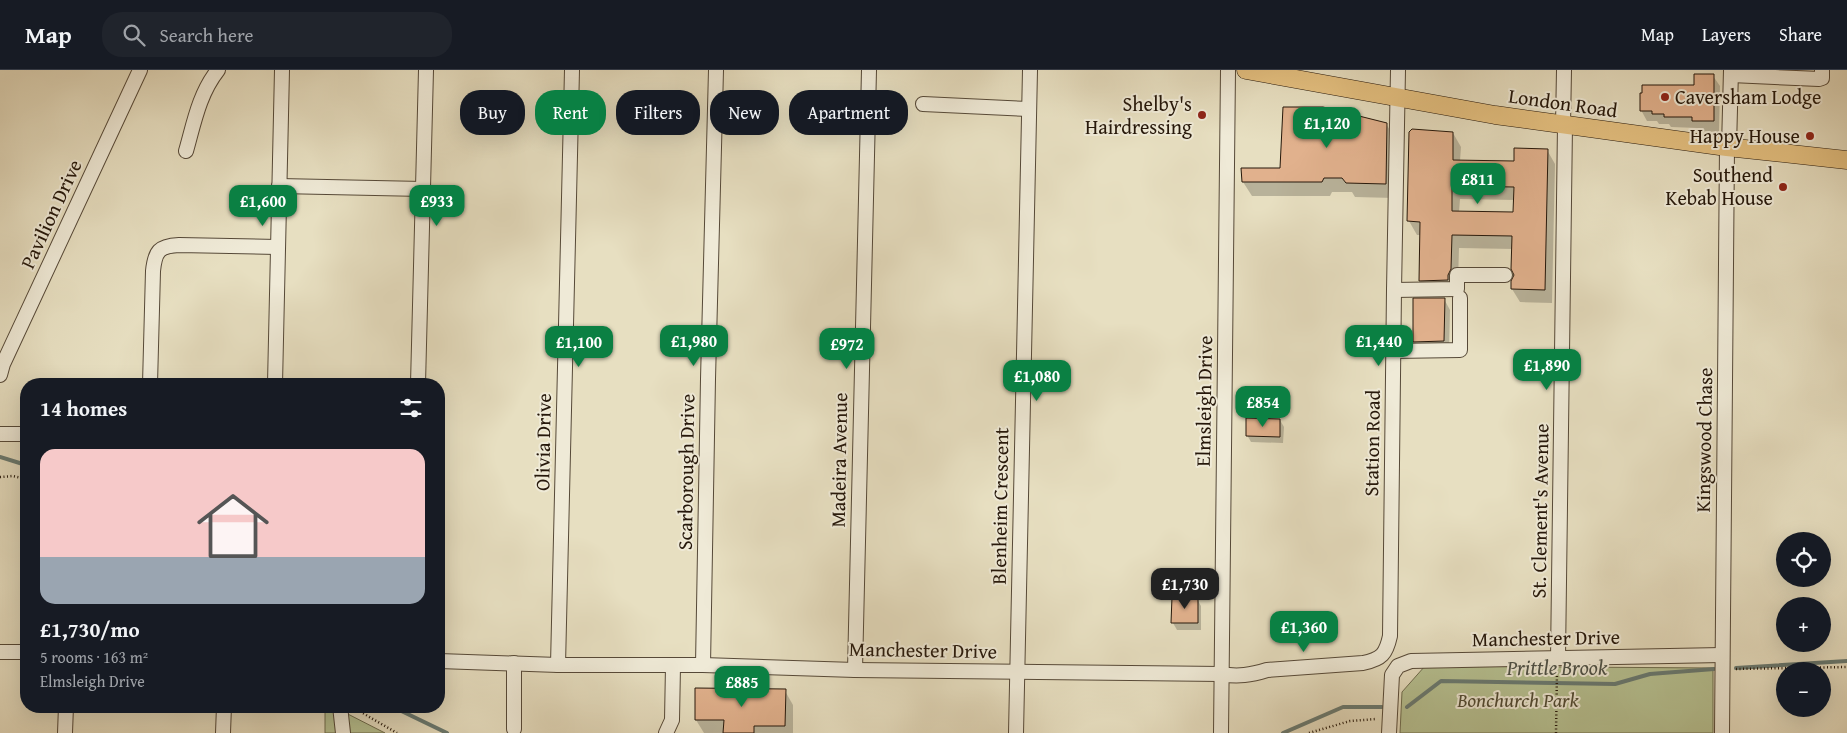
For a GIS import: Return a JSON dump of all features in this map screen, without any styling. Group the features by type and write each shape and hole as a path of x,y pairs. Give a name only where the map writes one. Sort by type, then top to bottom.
{"main road":[{"name":"London Road","path":"1246,70 1495,116 1728,147 1847,160"}],"street":[{"name":"Pavilion Drive","path":"1,368 140,70"},
{"path":"186,151 199,103 207,85 218,70"},
{"path":"274,378 282,70"},
{"path":"418,378 426,70"},
{"name":"Olivia Drive","path":"558,665 572,70"},
{"name":"Scarborough Drive","path":"703,665 716,70"},
{"name":"Madeira Avenue","path":"855,670 869,70"},
{"name":"Blenheim Crescent","path":"1016,733 1030,70"},
{"name":"Elmsleigh Drive","path":"1221,733 1228,70"},
{"name":"Station Road","path":"1390,636 1398,70"},
{"name":"St. Clement's Avenue","path":"1558,663 1564,70"},
{"path":"1731,73 1819,79 1822,78 1822,70"},
{"name":"Kingswood Chase","path":"1722,733 1728,147 1731,73"},
{"path":"923,104 1029,110"},
{"path":"279,186 423,190"},
{"path":"150,378 153,272 154,262 159,250 166,246 179,245 277,247"},
{"path":"1394,290 1457,290 1457,275 1505,275"},
{"path":"1393,351 1460,350 1460,298"},
{"path":"0,434 20,434"},
{"name":"Manchester Drive","path":"445,661 558,665 703,665 855,670 1221,674 1235,676 1251,675 1266,670 1374,660 1388,648 1390,636"},
{"path":"0,652 20,652"},
{"name":"Manchester Drive","path":"1389,718 1392,675 1398,666 1411,661 1558,663 1722,655"},
{"path":"514,663 514,729"},
{"path":"666,733 672,720 673,666"},
{"path":"65,733 66,713"},
{"path":"223,733 224,713"},
{"path":"341,713 343,733"},
{"path":"1389,718 1389,733"}],"path":[{"path":"0,477 13,476 20,478"},
{"path":"1556,733 1558,663"},
{"path":"1722,670 1847,666"},
{"path":"362,713 397,733"},
{"path":"1309,733 1350,721 1389,718"}],"green space":[{"name":"Bonchurch Park","path":"1425,666 1713,668 1713,733 1400,733 1402,692"},
{"path":"325,713 346,713 385,733 325,733"}],"building":[{"name":"Caversham Lodge","path":"1694,74 1714,74 1714,121 1692,121 1692,117 1664,117 1664,114 1652,114 1652,111 1640,111 1642,85 1694,85"},
{"path":"1283,107 1323,107 1387,123 1386,184 1346,183 1342,178 1324,178 1322,182 1242,182 1241,168 1280,168"},
{"path":"1412,129 1453,132 1453,160 1514,161 1514,148 1548,149 1545,290 1511,289 1511,281 1514,275 1511,269 1512,236 1452,235 1451,269 1448,280 1419,281 1420,222 1407,221 1409,132","holes":["1452,186 1514,187 1513,212 1452,211"]},
{"path":"1413,298 1445,298 1444,341 1413,342"},
{"path":"1246,418 1280,419 1280,437 1246,436"},
{"path":"1172,597 1198,597 1198,623 1171,623"},
{"path":"695,688 786,689 785,726 754,726 754,733 723,733 724,720 695,720"}],"waterway":[{"name":"Prittle Brook","path":"0,457 20,463"},
{"name":"Prittle Brook","path":"1736,668 1847,661"},
{"name":"Prittle Brook","path":"1407,707 1441,681 1615,684 1650,674 1714,669"},
{"name":"Prittle Brook","path":"1283,733 1343,707 1382,707"},
{"name":"Prittle Brook","path":"406,713 447,733"}],"place":[{"name":"Caversham Lodge","path":"1665,97"},
{"name":"Shelby's Hairdressing","path":"1202,115"},
{"name":"Happy House","path":"1810,136"},
{"name":"Southend Kebab House","path":"1783,187"}]}
